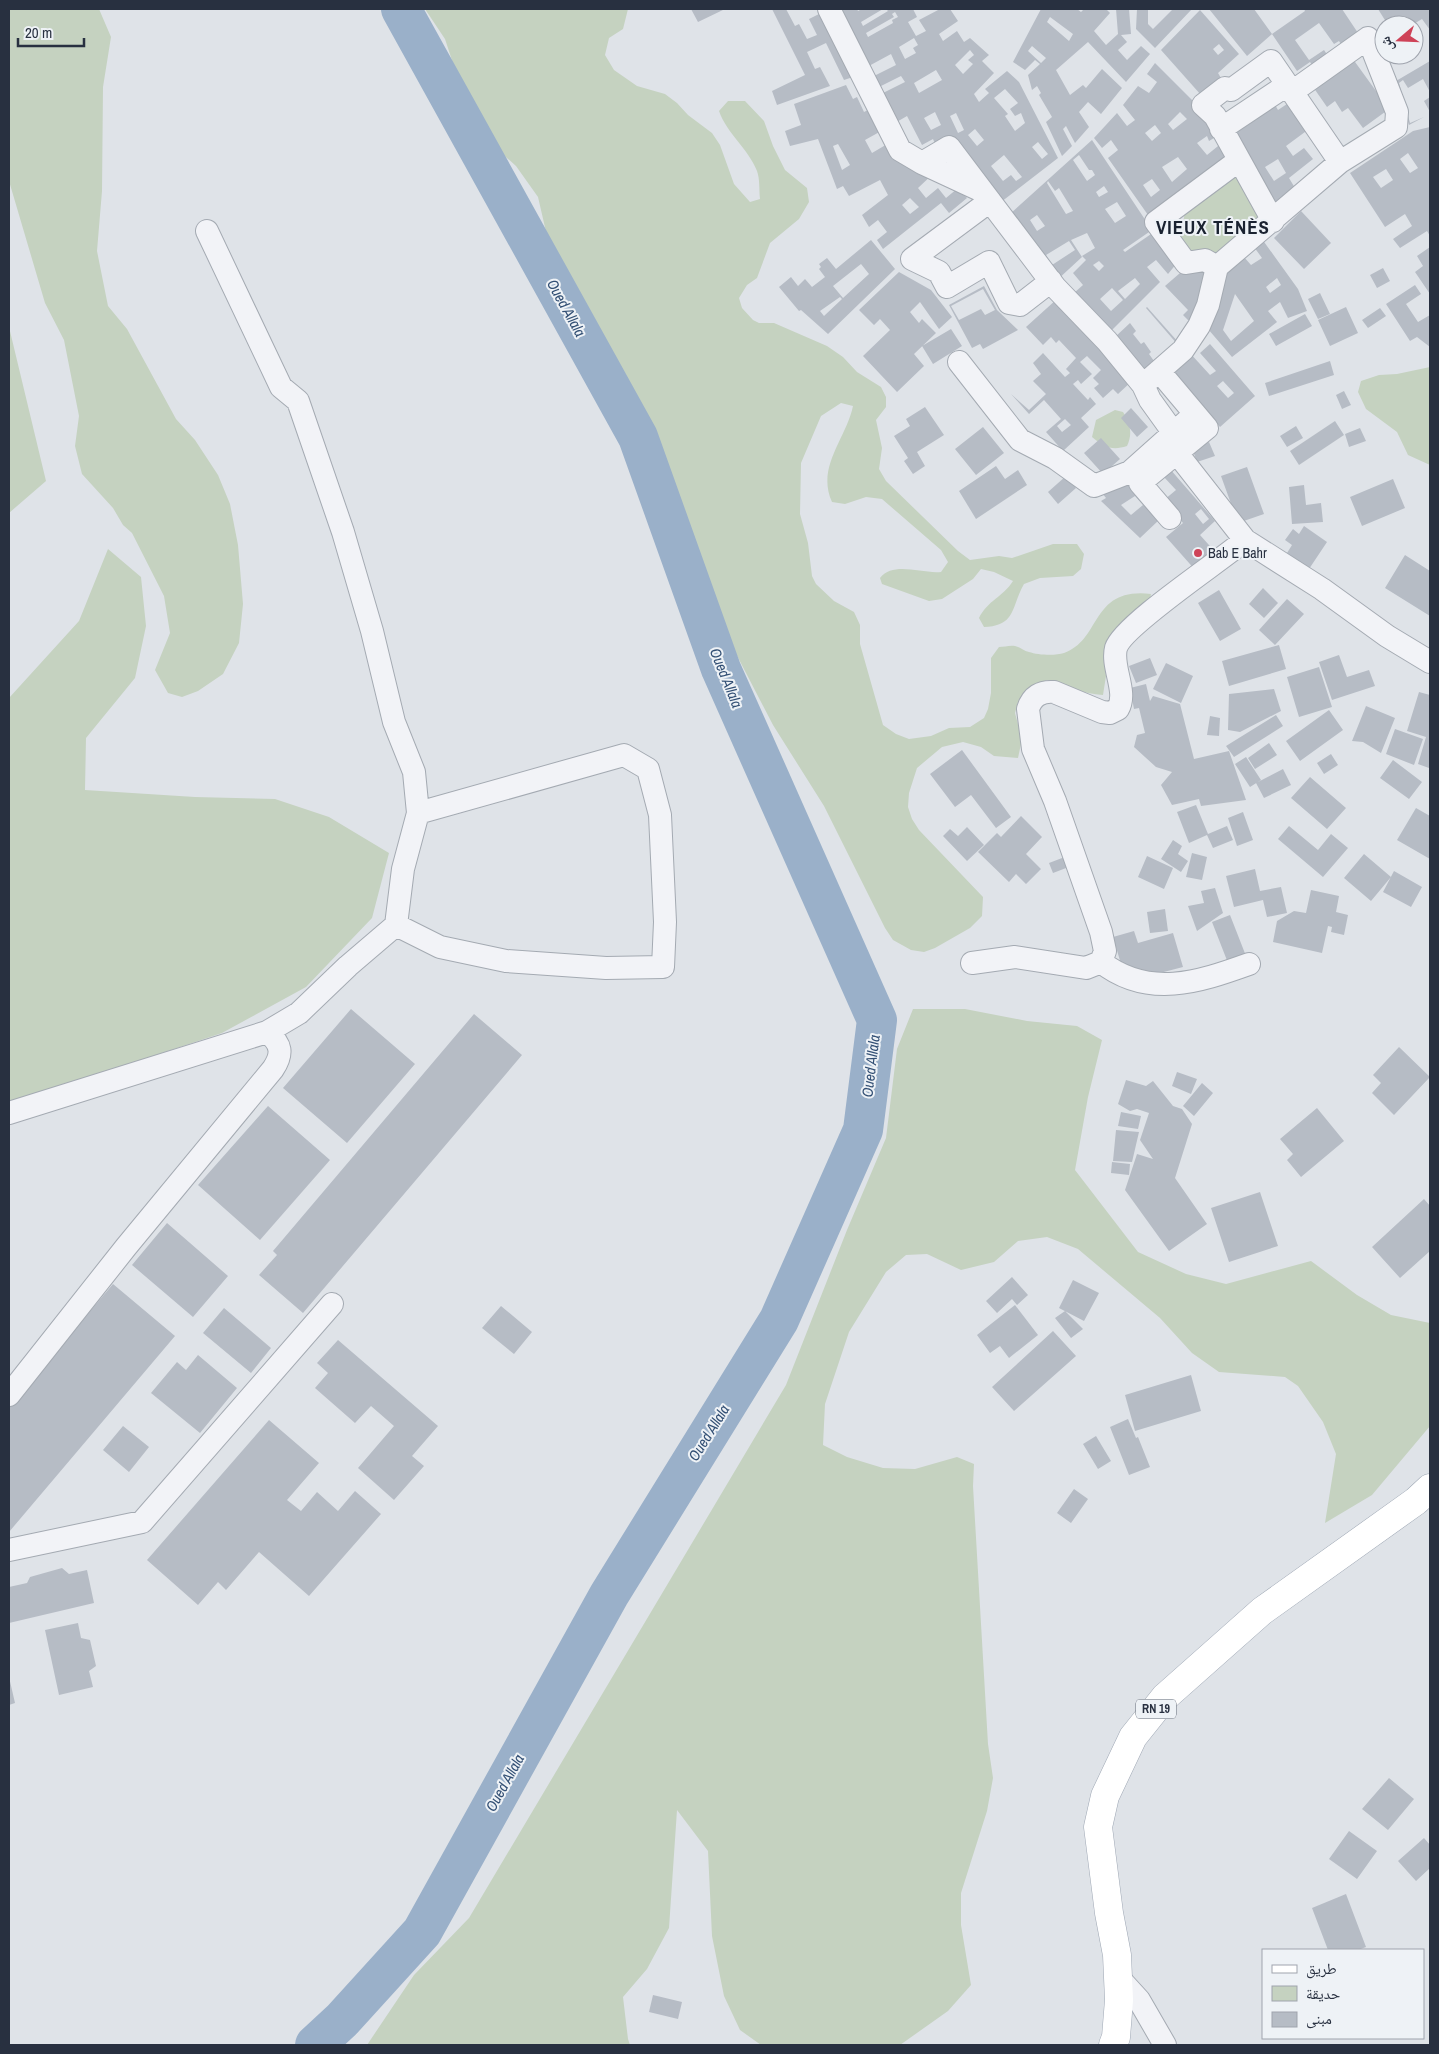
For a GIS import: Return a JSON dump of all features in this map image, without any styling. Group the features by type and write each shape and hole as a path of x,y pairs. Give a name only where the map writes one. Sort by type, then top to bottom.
{"main road":[{"name":"RN 19","path":"1113,2045 1116,2037 1117,1955 1109,1914 1098,1827 1105,1796 1133,1737 1165,1698 1262,1612 1416,1501 1430,1488"}],"street":[{"path":"829,9 900,150 986,196 1051,281 1107,341 1195,414 1207,428 1175,442 1135,477 1094,486 1055,458 1020,440 959,362"},
{"path":"1221,129 1368,38 1398,120 1396,127 1340,162 1217,268 1199,326 1183,350 1151,378 1150,400 1175,442 1245,540 1322,589 1386,636 1430,662"},
{"path":"1273,221 1238,161 1215,116 1203,105 1224,88 1231,90 1271,62 1340,162"},
{"path":"1217,268 1205,260 1186,263 1156,222 1238,161"},
{"path":"986,196 912,259 939,272 947,287 1022,243"},
{"path":"9,1114 267,1032 299,1013 348,966 396,925 403,870 418,813 414,772 394,722 372,631 343,532 298,401 281,387 207,231"},
{"path":"989,262 1009,302 1020,305 1051,281"},
{"path":"1135,477 1170,518"},
{"path":"972,963 1015,957 1086,968 1101,962 1105,951 1101,932 1055,801 1033,749 1028,709 1036,697 1045,691 1054,692 1102,712 1110,713 1118,708 1121,700 1116,652 1121,640 1157,606 1245,540"},
{"path":"396,925 440,947 506,961 606,968 663,967 665,922 660,815 648,769 624,755 418,813"},
{"path":"1101,962 1116,974 1139,982 1173,985 1211,978 1249,964"},
{"path":"9,1395 126,1247 273,1069 280,1058 281,1050 278,1043 267,1032"},
{"path":"9,1550 142,1522 332,1304"},
{"path":"1118,1977 1139,2000 1165,2045"}],"green space":[{"path":"9,9 99,9 111,37 103,87 102,191 97,251 108,306 127,329 176,419 195,440 218,475 230,504 238,545 243,604 239,643 223,674 198,691 182,697 168,693 155,670 170,633 164,596 132,533 123,525 113,508 82,474 75,446 79,416 64,340 45,303 9,181"},
{"path":"425,9 628,9 623,29 609,38 605,55 614,70 637,86 665,94 712,133 720,145 734,184 750,202 760,199 757,171 748,155 727,127 719,111 728,101 745,101 764,121 773,146 785,170 807,188 809,202 799,219 770,243 757,278 747,285 739,298 742,308 753,320 759,323 774,323 827,346 843,357 857,372 881,387 886,397 886,407 876,420 882,448 879,469 886,481 958,551 970,560 999,556 1012,558 1053,544 1077,544 1084,554 1081,569 1073,576 1040,578 1024,584 1011,614 1002,623 994,626 984,627 979,618 987,607 1013,581 994,572 981,569 973,579 942,599 929,601 882,584 880,578 893,570 908,569 941,572 948,562 941,550 882,499 866,497 845,504 832,502 828,489 830,465 853,406 841,403 821,416 801,463 800,514 808,543 812,576 816,584 834,601 854,612 860,625 860,644 883,725 896,734 909,739 931,736 949,728 970,727 984,718 988,709 991,693 991,658 999,647 1015,646 1033,653 1042,654 1056,655 1064,653 1076,646 1085,637 1107,606 1117,598 1131,594 1151,594 1149,603 1110,643 1104,661 1106,676 1103,695 1082,691 1047,680 1032,688 1018,702 1015,713 1022,739 1018,758 994,756 981,747 963,742 942,747 917,768 909,793 908,807 912,819 919,830 983,897 982,916 970,928 935,948 924,952 911,950 893,940 885,928 824,806 773,725 731,644 698,567 670,479 608,351 554,253 547,236 538,197 516,166 479,133 468,109 445,39"},
{"path":"1236,169 1264,219 1226,252 1194,256 1180,240 1186,206"},
{"path":"9,327 46,481 9,513"},
{"path":"1430,367 1430,465 1408,455 1397,432 1366,409 1358,392 1361,381 1379,375 1397,374"},
{"path":"1115,410 1123,412 1129,424 1130,433 1127,446 1112,448 1104,446 1092,437 1096,420"},
{"path":"108,549 141,577 146,626 135,678 86,738 85,790 195,797 275,799 329,817 389,853 372,918 306,987 222,1033 9,1104 9,698 79,621"},
{"path":"913,1009 965,1009 1027,1021 1077,1026 1102,1040 1088,1097 1075,1170 1138,1252 1186,1274 1226,1284 1311,1261 1357,1295 1391,1315 1430,1323 1430,1426 1372,1495 1325,1523 1336,1454 1323,1422 1298,1386 1285,1377 1219,1372 1192,1353 1160,1318 1078,1249 1047,1237 1018,1241 994,1262 961,1270 927,1254 906,1255 886,1272 849,1332 825,1404 823,1445 847,1457 883,1468 915,1469 957,1457 974,1464 973,1486 988,1744 993,1778 987,1811 961,1893 961,1925 971,1985 948,2011 900,2045 761,2045 740,2030 724,1996 712,1936 708,1851 677,1810 669,1928 647,1969 623,1997 630,2045 367,2045 414,1975 469,1918 786,1385 847,1230 886,1138 897,1049"}],"building":[{"path":"691,9 725,9 698,22"},
{"path":"772,9 786,9 795,26 799,24 807,39 817,35 809,19 823,12 856,76 844,80 826,43 807,52 815,69 820,67 830,86 777,105 772,91 805,75"},
{"path":"837,9 857,9 858,11 862,9 883,9 861,22 863,26 888,11 886,9 913,9 917,17 908,22 916,36 926,31 919,20 940,9 950,9 958,21 939,34 943,41 957,31 964,42 970,38 989,55 982,61 994,73 974,94 979,102 989,93 985,89 1007,71 1019,82 1058,158 1001,202 936,146 933,139 922,145 907,116 895,123 881,94 905,82 901,76 877,88 872,77 896,65 891,54 867,67","holes":["895,12 898,17 892,20 893,23 868,37 866,33 894,17 892,14","914,38 918,45 913,48 916,53 905,59 899,47","970,50 974,55 968,60 973,64 963,74 955,65","936,70 942,80 919,93 914,83","1005,89 1018,103 1010,109 1015,116 1021,113 1025,123 1015,131 1005,116 1008,114 994,98","935,112 941,125 931,130 924,118","956,113 964,130 958,133 950,116","975,129 984,140 977,146 968,135","1038,142 1048,154 1042,159 1032,147","1004,155 1022,177 1016,181 1011,175 1003,181 991,166"]},
{"path":"1041,9 1077,9 1081,12 1084,9 1106,9 1110,13 1094,31 1106,45 1118,34 1116,9 1129,9 1131,34 1121,35 1127,42 1118,50 1127,60 1141,46 1150,54 1126,82 1088,42 1056,70 1070,95 1083,85 1086,88 1102,69 1122,88 1101,114 1088,102 1079,112 1089,127 1075,143 1066,126 1063,129 1072,146 1062,156 1046,122 1052,117 1039,95 1041,93 1037,86 1032,90 1028,75 1040,64 1035,60 1025,70 1013,62","holes":["1050,17 1073,34 1069,41 1047,22","1032,46 1046,58 1041,63 1028,51"]},
{"path":"1137,9 1148,9 1148,24 1153,29 1173,9 1192,9 1155,48 1136,29"},
{"path":"1209,9 1254,9 1272,34 1247,56"},
{"path":"1304,9 1342,9 1362,39 1342,46 1339,41 1334,44 1319,23 1295,40 1309,60 1324,50 1330,59 1315,69 1310,62 1297,71 1272,34 1305,11"},
{"path":"1378,9 1430,9 1430,30 1424,22 1424,15 1382,15"},
{"path":"1200,10 1239,54 1218,73 1221,78 1201,95 1161,50","holes":["1219,44 1224,50 1218,55 1213,49"]},
{"path":"1350,55 1389,109 1363,128 1348,108 1342,112 1335,101 1327,107 1311,84"},
{"path":"1430,61 1430,92 1423,79 1408,88 1403,80 1399,83 1410,123 1424,117 1409,125 1396,81"},
{"path":"1155,63 1211,119 1219,135 1209,141 1207,136 1197,143 1207,155 1223,142 1230,155 1148,215 1108,158 1118,150 1111,140 1102,148 1094,138 1117,113 1127,126 1135,120 1123,105 1138,86 1149,93 1157,82 1147,74","holes":["1180,112 1187,119 1173,130 1168,124","1155,125 1161,133 1152,141 1145,133","1178,157 1187,169 1172,182 1162,167","1152,179 1160,190 1151,197 1143,185"]},
{"path":"846,85 853,99 857,97 864,112 872,108 883,130 865,140 872,153 889,143 934,173 918,188 926,198 938,188 946,198 958,188 967,198 949,213 941,203 883,249 877,240 887,232 878,220 869,227 862,215 888,195 880,180 849,196 843,186 837,189 818,139 790,146 785,131 801,125 794,104","holes":["838,144 850,165 842,170 833,146","910,198 919,207 910,214 902,205"]},
{"path":"1430,97 1430,112 1424,101"},
{"path":"1290,102 1309,129 1286,146 1293,156 1304,148 1313,159 1289,178 1295,188 1271,207 1227,132 1274,103 1278,110","holes":["1278,159 1286,173 1274,181 1265,167"]},
{"path":"1430,127 1430,236 1427,231 1400,248 1393,239 1412,226 1405,214 1385,227 1350,173 1413,131","holes":["1408,153 1418,168 1410,173 1400,159","1386,169 1393,180 1381,188 1373,177"]},
{"path":"1092,140 1152,230 1123,250 1125,252 1154,232 1177,263 1168,274 1156,260 1147,267 1160,282 1111,331 1074,293 1083,285 1073,273 1086,260 1082,256 1095,248 1087,233 1071,240 1082,257 1056,281 1010,214","holes":["1079,155 1089,170 1092,170 1095,175 1087,181 1073,160","1048,181 1055,191 1059,188 1073,211 1066,214 1047,183","1104,186 1108,192 1099,197 1096,192","1117,202 1126,216 1115,223 1105,209","1037,215 1045,226 1037,231 1030,220","1069,241 1075,250 1052,265 1046,255","1099,261 1104,266 1099,271 1093,265","1135,278 1140,284 1125,299 1118,291","1112,288 1123,300 1111,311 1100,299"]},
{"path":"1301,211 1331,243 1304,269 1274,238"},
{"path":"1262,239 1298,289 1307,311 1288,318 1280,302 1268,311 1277,322 1232,357 1208,329 1222,279 1244,257 1251,265 1262,258 1254,247","holes":["1277,278 1281,285 1270,293 1266,287","1235,294 1254,321 1231,341 1223,330"]},
{"path":"871,240 895,269 828,334 801,310 799,311 779,287 791,277 798,286 805,279 812,287 825,277 819,269 821,267 819,264 827,258 836,269","holes":["861,264 869,274 843,298 833,286","840,297 842,299 824,316 820,311"]},
{"path":"1430,247 1430,294 1415,272 1423,266 1417,256"},
{"path":"1203,265 1211,273 1190,322 1183,315 1188,310 1165,286 1180,273"},
{"path":"1383,268 1390,281 1377,288 1370,275"},
{"path":"899,272 931,290 952,317 939,329 920,302 910,312 919,323 922,319 936,333 914,354 924,366 897,392 863,356 890,330 880,319 874,325 859,310"},
{"path":"1415,285 1421,294 1406,304 1418,322 1430,315 1430,347 1417,337 1410,341 1386,304"},
{"path":"984,286 997,310 1018,330 983,349 980,344 972,348 949,305","holes":["983,289 995,310 985,315 981,309 959,320 951,306"]},
{"path":"1320,293 1330,314 1318,319 1308,299"},
{"path":"1057,299 1132,381 1118,394 1113,389 1103,398 1094,388 1099,384 1093,378 1101,370 1087,356 1080,362 1092,374 1081,384 1078,380 1073,384 1088,400 1090,397 1096,404 1081,418 1089,427 1063,451 1046,432 1061,419 1044,400 1029,414 1011,394 1029,410 1046,394 1033,381 1041,374 1033,363 1043,353 1065,377 1070,373 1066,369 1076,358 1059,340 1056,343 1051,337 1043,345 1026,327","holes":["1065,419 1071,425 1062,432 1057,426"]},
{"path":"1346,307 1358,333 1330,346 1318,320"},
{"path":"1146,308 1179,343 1178,345"},
{"path":"1380,308 1386,316 1368,328 1362,320"},
{"path":"1305,314 1312,326 1276,346 1269,334"},
{"path":"1130,323 1136,331 1133,334 1141,344 1144,342 1151,352 1149,354 1154,361 1142,374 1114,338"},
{"path":"951,329 962,346 933,364 922,346"},
{"path":"1210,344 1255,396 1220,427 1172,371 1189,352 1210,375 1216,371 1200,353","holes":["1223,381 1234,393 1228,398 1217,386"]},
{"path":"1330,361 1334,375 1269,396 1265,383"},
{"path":"1344,391 1351,405 1342,409 1336,395"},
{"path":"925,407 944,435 917,452 925,466 913,474 904,461 908,458 894,436 910,426 906,419"},
{"path":"1131,408 1148,427 1137,437 1121,418"},
{"path":"1335,421 1344,435 1299,465 1290,451"},
{"path":"1296,426 1303,438 1287,447 1280,436"},
{"path":"983,427 1004,453 976,475 955,449"},
{"path":"1360,428 1366,441 1349,447 1345,434"},
{"path":"1101,438 1120,459 1103,474 1084,453"},
{"path":"1209,442 1215,456 1197,462 1192,448"},
{"path":"996,466 1005,479 1018,470 1027,485 976,519 959,491"},
{"path":"1247,467 1264,514 1238,523 1221,476"},
{"path":"1170,469 1215,521 1200,535 1217,554 1197,572 1166,537 1183,523 1164,500 1176,490 1163,476","holes":["1201,509 1209,519 1203,524 1195,514"]},
{"path":"1066,476 1076,488 1058,504 1048,492"},
{"path":"1393,479 1405,508 1362,526 1350,497"},
{"path":"1116,484 1121,488 1127,484 1159,520 1140,538 1101,501 1106,498 1102,493","holes":["1135,496 1143,505 1131,515 1121,505"]},
{"path":"1304,485 1306,505 1321,503 1323,522 1292,524 1289,487"},
{"path":"1304,526 1327,542 1309,569 1287,553 1292,545 1285,540 1293,529 1299,534"},
{"path":"1405,555 1430,571 1430,616 1385,588"},
{"path":"1263,588 1278,603 1264,618 1249,604"},
{"path":"1219,590 1241,629 1220,641 1198,603"},
{"path":"1287,599 1304,614 1275,645 1259,630"},
{"path":"1279,645 1286,669 1229,686 1222,661"},
{"path":"1339,655 1347,677 1369,670 1375,686 1332,700 1319,662"},
{"path":"1150,658 1157,675 1136,683 1129,666"},
{"path":"1166,663 1193,676 1181,703 1153,689"},
{"path":"1319,667 1332,707 1299,717 1287,677"},
{"path":"1146,684 1150,701 1153,696 1180,704 1194,759 1229,751 1246,800 1201,806 1199,799 1172,805 1161,785 1172,772 1156,767 1134,747 1137,735 1145,733 1139,708 1134,709 1130,688"},
{"path":"1274,689 1281,711 1240,732 1228,730 1229,694"},
{"path":"1419,692 1430,695 1429,768 1418,764 1426,737 1407,731"},
{"path":"1366,706 1395,718 1381,753 1363,742 1352,741"},
{"path":"1329,710 1343,730 1300,761 1286,741"},
{"path":"1276,715 1283,726 1234,757 1226,746"},
{"path":"1210,716 1220,718 1219,736 1207,735"},
{"path":"1395,729 1423,739 1414,765 1386,754"},
{"path":"1269,743 1277,755 1255,769 1248,758"},
{"path":"962,750 1011,817 996,828 971,795 955,807 930,774"},
{"path":"1331,754 1338,765 1324,774 1317,763"},
{"path":"1246,757 1261,780 1250,787 1235,764"},
{"path":"1393,760 1422,782 1409,799 1380,778"},
{"path":"1283,769 1291,785 1264,798 1256,783"},
{"path":"1310,777 1346,808 1327,829 1291,798"},
{"path":"1196,805 1208,834 1227,826 1233,840 1213,848 1207,835 1189,843 1177,812"},
{"path":"1416,808 1430,816 1430,859 1397,840"},
{"path":"1243,812 1253,840 1237,846 1228,818"},
{"path":"1021,816 1042,837 1026,854 1041,869 1026,884 1016,874 1009,882 978,852 997,833 1001,837"},
{"path":"1289,826 1318,850 1331,834 1348,848 1323,877 1278,839"},
{"path":"967,827 984,845 967,861 943,836 950,829 958,836"},
{"path":"1173,840 1182,846 1178,854 1188,861 1181,872 1161,859"},
{"path":"1192,853 1207,857 1202,880 1186,877"},
{"path":"1364,854 1391,877 1371,901 1344,878"},
{"path":"1070,855 1074,865 1053,873 1049,863"},
{"path":"1147,856 1173,868 1164,889 1138,877"},
{"path":"1255,869 1260,891 1281,887 1287,913 1267,917 1263,900 1234,907 1226,876"},
{"path":"1394,871 1422,887 1411,907 1383,892"},
{"path":"1215,888 1223,913 1197,931 1188,906 1204,903 1201,891"},
{"path":"1311,890 1339,896 1336,912 1348,915 1344,935 1331,932 1332,927 1328,926 1322,953 1273,942 1277,921 1294,911 1306,913"},
{"path":"1165,909 1168,931 1150,933 1147,912"},
{"path":"1230,915 1246,956 1228,963 1212,922"},
{"path":"1134,931 1138,943 1173,933 1183,967 1156,974 1121,964 1113,937"},
{"path":"351,1009 415,1064 347,1143 283,1088"},
{"path":"474,1014 522,1055 303,1313 259,1275 277,1255 273,1251"},
{"path":"1399,1047 1430,1077 1394,1115 1372,1093 1381,1083 1373,1075"},
{"path":"1177,1072 1197,1079 1191,1094 1172,1086"},
{"path":"1126,1080 1146,1086 1153,1081 1173,1106 1182,1109 1192,1124 1175,1178 1207,1224 1169,1251 1125,1190 1137,1154 1153,1159 1140,1140 1149,1113 1137,1109 1130,1111 1118,1104"},
{"path":"1202,1083 1213,1093 1194,1116 1183,1106"},
{"path":"268,1106 330,1160 260,1240 198,1185"},
{"path":"1317,1108 1344,1141 1301,1177 1287,1160 1293,1154 1280,1139"},
{"path":"1121,1112 1141,1116 1138,1129 1118,1126"},
{"path":"1116,1130 1139,1132 1132,1162 1113,1161"},
{"path":"1112,1162 1130,1164 1129,1175 1111,1173"},
{"path":"1260,1192 1278,1246 1229,1262 1211,1208"},
{"path":"1424,1199 1430,1206 1430,1251 1400,1278 1372,1247"},
{"path":"167,1223 228,1276 193,1317 132,1265"},
{"path":"1012,1277 1028,1295 1017,1305 1012,1299 997,1313 986,1301"},
{"path":"1073,1280 1099,1293 1084,1321 1059,1308"},
{"path":"113,1284 175,1336 9,1532 9,1407"},
{"path":"1015,1305 1038,1335 1009,1358 1000,1346 990,1353 977,1335"},
{"path":"501,1306 532,1332 514,1354 482,1328"},
{"path":"224,1308 271,1348 251,1373 203,1333"},
{"path":"1065,1311 1083,1329 1071,1338 1055,1318"},
{"path":"1053,1331 1076,1356 1014,1411 992,1387"},
{"path":"338,1340 438,1426 412,1456 424,1466 394,1500 358,1468 394,1426 371,1406 355,1423 315,1388 328,1373 317,1363"},
{"path":"198,1355 237,1388 200,1433 151,1393 177,1362 186,1370"},
{"path":"1191,1375 1201,1411 1135,1431 1125,1395"},
{"path":"1128,1419 1136,1438 1138,1437 1150,1467 1129,1475 1110,1427"},
{"path":"269,1420 319,1463 287,1500 301,1511 317,1492 338,1511 355,1491 381,1514 309,1596 259,1552 226,1590 218,1582 198,1605 147,1560"},
{"path":"123,1426 149,1447 129,1472 103,1450"},
{"path":"1096,1436 1111,1461 1098,1469 1083,1444"},
{"path":"1074,1489 1088,1499 1071,1523 1057,1513"},
{"path":"62,1568 69,1574 87,1570 94,1603 9,1623 9,1587 27,1583 30,1577"},
{"path":"78,1623 81,1638 90,1640 96,1666 89,1671 93,1687 59,1695 45,1630"},
{"path":"9,1677 15,1703 9,1705"},
{"path":"1389,1778 1414,1799 1388,1830 1362,1809"},
{"path":"1349,1831 1377,1851 1357,1879 1329,1859"},
{"path":"1424,1838 1430,1845 1430,1868 1416,1881 1398,1861"},
{"path":"1346,1894 1366,1947 1361,1949 1328,1949 1312,1908"},
{"path":"653,1995 682,2002 678,2019 649,2012"}],"waterway":[{"name":"Oued Allala","path":"315,2045 342,2020 422,1932 609,1595 779,1320 863,1130 877,1020 721,669 638,437 401,9"}],"place":[{"name":"Bab E Bahr","path":"1198,553"}],"district":[{"name":"VIEUX TÉNÈS","path":"1213,227"}]}
